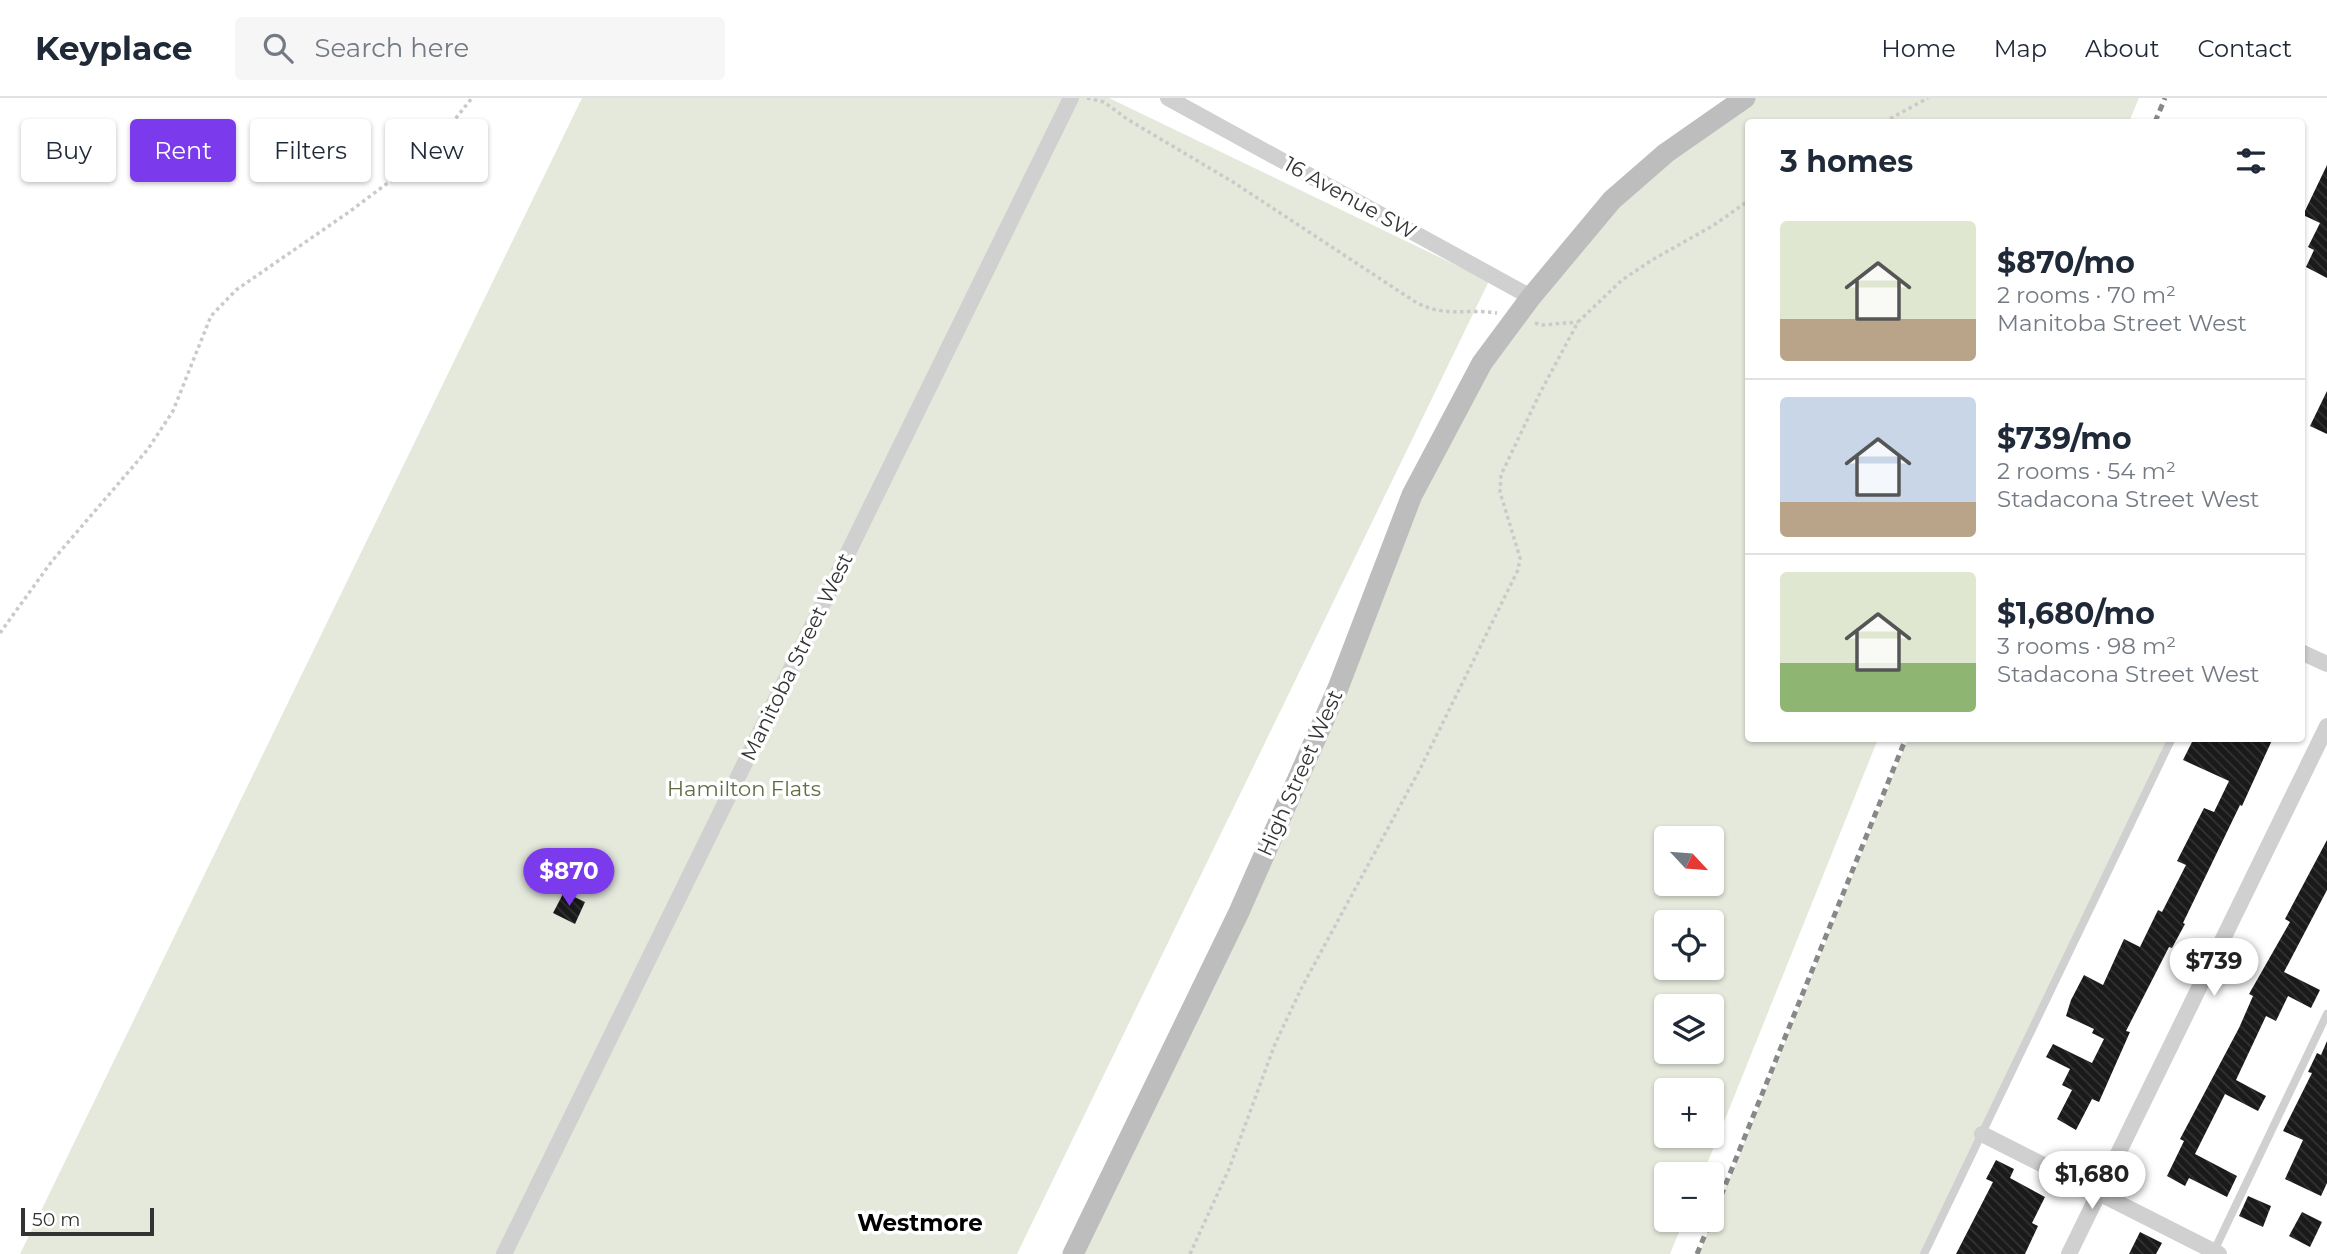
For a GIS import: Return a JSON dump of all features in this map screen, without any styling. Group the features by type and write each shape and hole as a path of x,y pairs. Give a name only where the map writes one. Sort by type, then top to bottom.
{"main road":[{"name":"High Street West","path":"1073,1254 1239,912 1338,688 1412,495 1482,363 1531,297 1612,200 1666,153 1745,98"}],"street":[{"name":"Manitoba Street West","path":"504,1254 1070,98"},
{"name":"16 Avenue SW","path":"1168,98 1531,297"},
{"path":"2305,654 2327,664"},
{"path":"2069,1254 2327,726"},
{"path":"1982,1134 2215,1253"}],"lane":[{"path":"1924,1254 2170,742"},
{"path":"2215,1253 2327,1014"}],"path":[{"path":"0,633 52,561 148,449 173,411 211,316 236,290 397,176 440,138 472,98"},
{"path":"1087,98 1104,102 1127,120 1233,182 1431,310 1451,313 1483,311 1517,316 1542,325 1578,322"},
{"path":"1890,119 1928,98"},
{"path":"1190,1254 1229,1169 1275,1044 1302,987 1420,769 1518,570 1520,558 1500,492 1501,475 1540,393 1578,322 1622,280 1651,260 1714,225 1745,203"}],"green space":[{"name":"Hamilton Flats","path":"582,98 1109,98 1489,281 1017,1254 20,1254"},
{"path":"1753,98 2139,98 2130,119 1745,119 1745,742 1877,742 1724,1122 1724,1078 1654,1078 1654,1148 1713,1148 1708,1162 1654,1162 1654,1232 1679,1232 1670,1254 1076,1254 1412,509 1483,365 1614,204"},
{"path":"1907,742 2171,742 1924,1254 1699,1254 1708,1232 1724,1232 1724,1192"}],"building":[{"path":"2327,165 2327,278 2306,267 2314,250 2308,247 2320,223 2305,216"},
{"path":"2327,391 2327,434 2310,426"},
{"path":"2192,742 2271,742 2183,923 2185,924 2172,948 2169,947 2126,1031 2130,1032 2099,1102 2092,1099 2076,1130 2057,1119 2072,1090 2062,1085 2070,1069 2046,1057 2053,1044 2092,1063 2104,1039 2092,1033 2094,1029 2066,1016 2071,1000 2084,975 2103,985 2124,939 2140,947 2158,910 2162,912 2186,865 2177,861 2204,808 2214,812 2229,781 2183,760"},
{"path":"2327,840 2327,890 2284,972 2320,990 2311,1008 2288,996 2276,1021 2266,1016 2236,1080 2266,1096 2258,1111 2225,1094 2195,1154 2237,1176 2227,1197 2189,1178 2185,1186 2167,1176 2184,1141 2180,1139 2239,1028 2253,996 2249,994 2290,922 2285,919"},
{"path":"564,892 585,902 575,924 553,913"},
{"path":"2327,1041 2327,1183 2321,1196 2285,1179 2303,1140 2283,1131 2312,1073 2308,1072 2317,1053 2321,1055"},
{"path":"1996,1160 2014,1169 2010,1178 2045,1197 2032,1223 2038,1226 2025,1254 1956,1254 1993,1182 1986,1179"},
{"path":"2248,1196 2271,1206 2263,1227 2239,1216"},
{"path":"2302,1212 2322,1222 2310,1247 2289,1236"},
{"path":"2140,1232 2162,1243 2156,1254 2129,1254"}],"railway":[{"path":"2156,119 2165,98"},
{"path":"1724,1188 1904,742"},
{"path":"1697,1254 1706,1232"}],"district":[{"name":"Westmore","path":"920,1223"}]}
